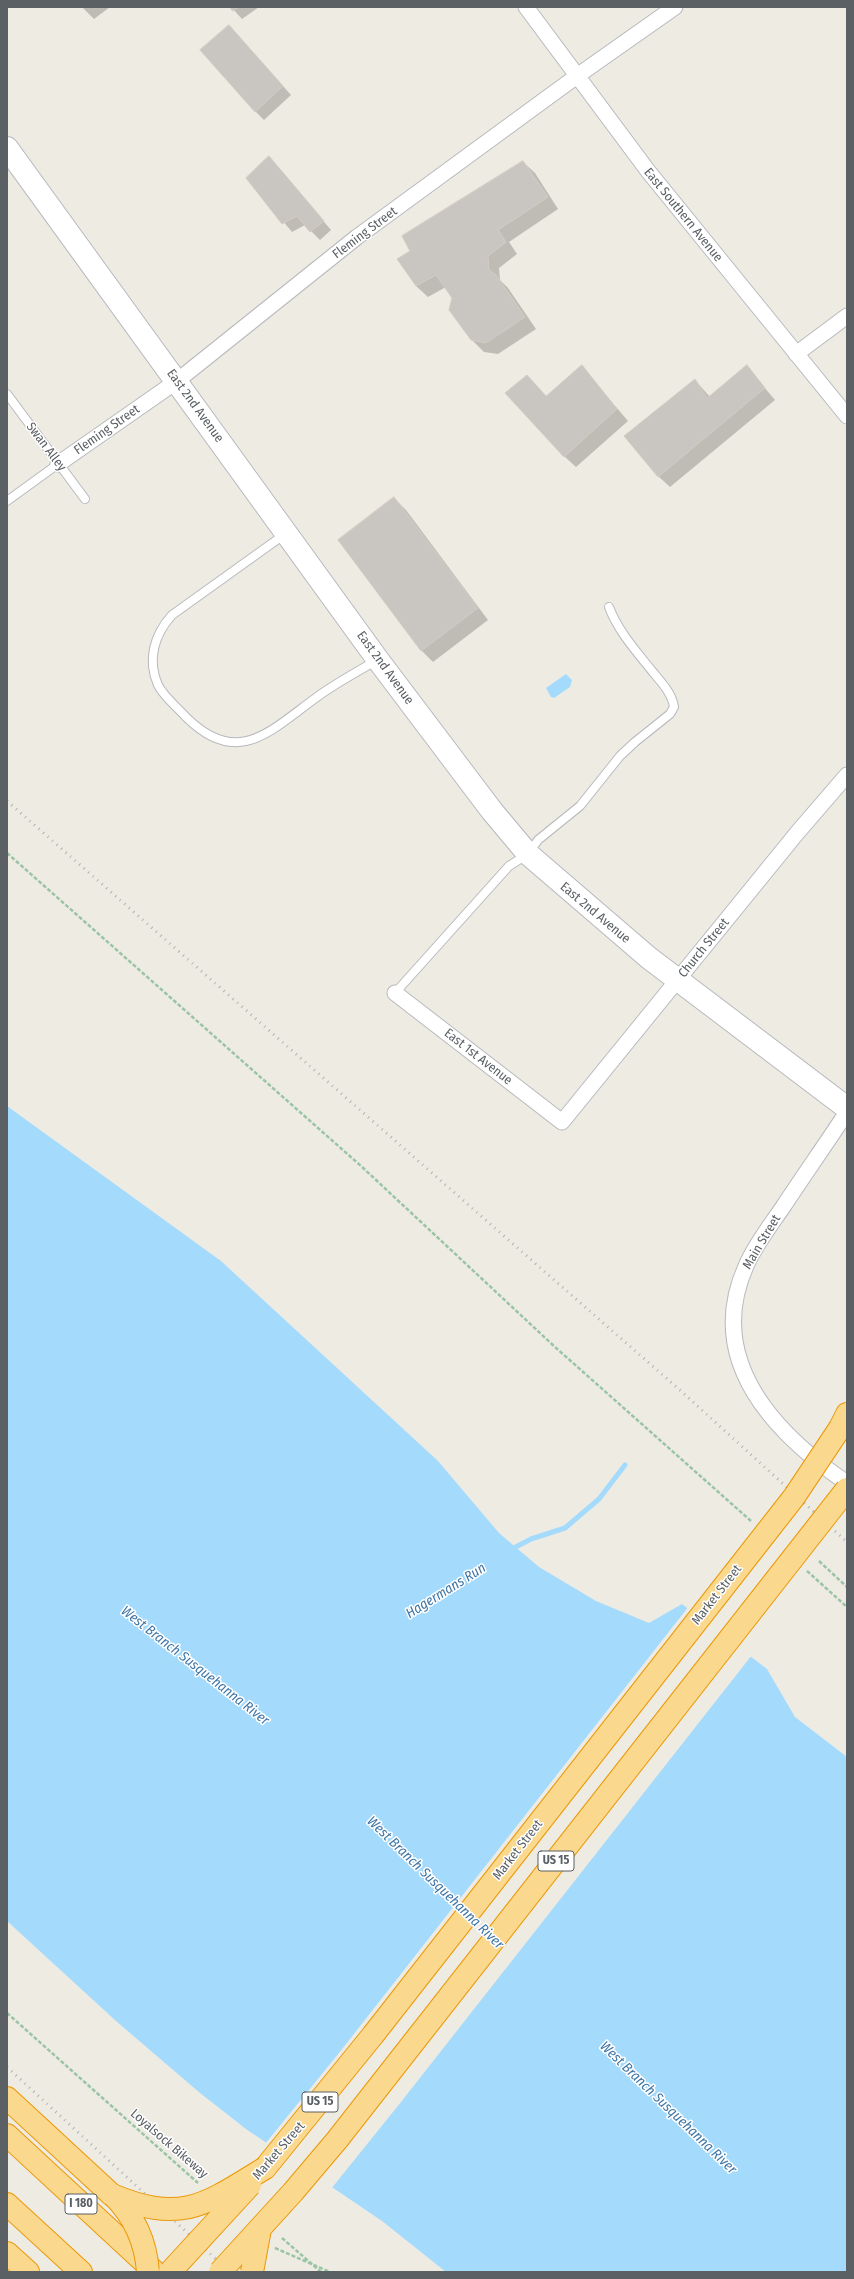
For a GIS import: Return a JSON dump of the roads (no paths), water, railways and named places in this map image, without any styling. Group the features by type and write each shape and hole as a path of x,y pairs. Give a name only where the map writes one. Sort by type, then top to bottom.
{"highway":[{"name":"Market Street","path":"170,2272 265,2168 373,2035 794,1497 843,1421"},
{"name":"US 15","path":"265,2238 337,2140 847,1489"},
{"path":"7,2098 112,2195 129,2215 136,2226 146,2253 148,2272"},
{"name":"I 180","path":"7,2135 155,2272"},
{"path":"112,2195 146,2207 161,2210 176,2209 199,2204 220,2196 265,2168"},
{"path":"7,2204 81,2272"},
{"path":"220,2272 265,2238"},
{"path":"252,2272 265,2238"},
{"path":"7,2253 28,2272"}],"street":[{"name":"East Southern Avenue","path":"526,7 648,171 847,416"},
{"name":"Fleming Street","path":"58,464 177,381 357,237 576,76 675,7"},
{"name":"East 2nd Avenue","path":"7,148 378,660 492,811 528,854 649,958 679,979 847,1108"},
{"path":"796,354 847,316"},
{"name":"Church Street","path":"562,1122 797,833 847,775"},
{"name":"East 1st Avenue","path":"395,993 562,1122"},
{"name":"Main Street","path":"847,1112 752,1253 736,1294 733,1322 740,1364 748,1383 759,1402 779,1426 823,1466 847,1483"}],"lane":[{"name":"Swan Alley","path":"7,394 85,499"},
{"path":"7,501 58,464"},
{"path":"287,533 172,615 165,623 156,638 153,651 154,672 160,688 203,733 217,740 233,742 250,741 266,733 331,687 378,660"},
{"path":"395,993 509,866 528,854 538,840 580,806 620,756 670,714 674,707 669,692 628,641 613,618 609,607"}],"water":[{"path":"566,674 572,680 570,687 554,698 551,697 546,688"},
{"name":"West Branch Susquehanna River","path":"7,1106 221,1261 438,1461 499,1533 539,1567 596,1601 649,1623 682,1604 767,1669 795,1717 847,1757 847,2272 446,2272 382,2221 246,2129 200,2093 116,2021 7,1921"}],"waterway":[{"name":"Hagermans Run","path":"510,1550 531,1539 565,1528 599,1499 625,1465"}],"railway":[{"path":"7,801 681,1391 847,1542"},
{"path":"7,2067 230,2272"}]}
